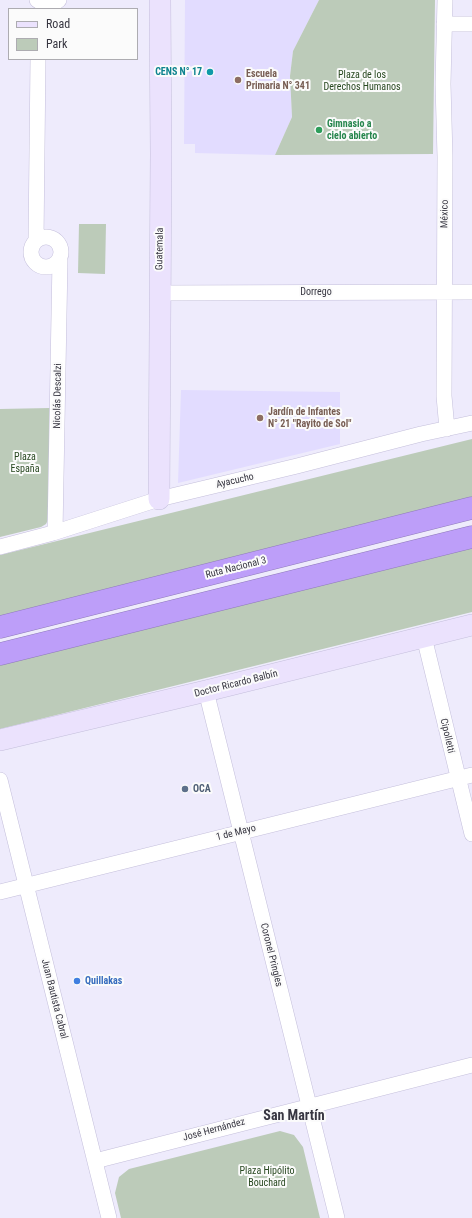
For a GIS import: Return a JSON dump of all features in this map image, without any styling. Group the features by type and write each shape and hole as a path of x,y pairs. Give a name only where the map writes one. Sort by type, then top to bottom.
{"highway":[{"name":"Ruta Nacional 3","path":"0,627 472,508"},
{"path":"0,654 472,537"}],"street":[{"path":"38,3 51,5 59,0"},
{"name":"Guatemala","path":"159,499 160,0"},
{"name":"México","path":"445,0 443,84 446,157 444,396 447,429"},
{"path":"444,24 472,24"},
{"path":"38,60 36,241 31,252 34,262 37,265 47,268 56,264 60,260"},
{"name":"Nicolás Descalzi","path":"36,241 43,237 53,238 57,241 62,250 60,260 55,532"},
{"name":"Dorrego","path":"160,293 472,292"},
{"name":"Ayacucho","path":"0,547 55,532 159,499 297,466 421,434 472,423"},
{"name":"Doctor Ricardo Balbín","path":"0,740 472,625"},
{"name":"Cipolletti","path":"424,637 457,778 472,834"},
{"name":"Coronel Pringles","path":"206,691 337,1218"},
{"name":"1 de Mayo","path":"0,892 472,775"},
{"name":"Juan Bautista Cabral","path":"0,780 109,1218"},
{"name":"José Hernández","path":"95,1161 472,1065"}],"shaded area":[{"name":"Escuela Primaria N° 341","path":"185,0 319,0 293,51 290,76 292,117 275,155 195,153 195,144 184,144"},
{"name":"Jardín de Infantes N° 21 \"Rayito de Sol\"","path":"181,390 340,392 340,444 178,483"}],"green space":[{"name":"Plaza de los Derechos Humanos","path":"319,0 435,0 433,154 275,155 292,117 290,76 293,51"},
{"path":"79,224 106,224 105,274 78,273"},
{"name":"Plaza España","path":"50,408 50,516 46,524 41,527 0,537 0,409"},
{"path":"472,439 472,499 0,618 0,555"},
{"path":"472,547 472,612 0,729 0,664"},
{"name":"Plaza Hipólito Bouchard","path":"280,1131 294,1135 303,1147 320,1218 121,1218 115,1193 119,1177 129,1169"}],"place":[{"name":"CENS N° 17","path":"210,72"},
{"name":"Escuela Primaria N° 341","path":"238,80"},
{"name":"Gimnasio a cielo abierto","path":"319,130"},
{"name":"Jardín de Infantes N° 21 \"Rayito de Sol\"","path":"260,418"},
{"name":"OCA","path":"185,789"},
{"name":"Quillakas","path":"77,981"}],"district":[{"name":"San Martín","path":"294,1116"}]}
